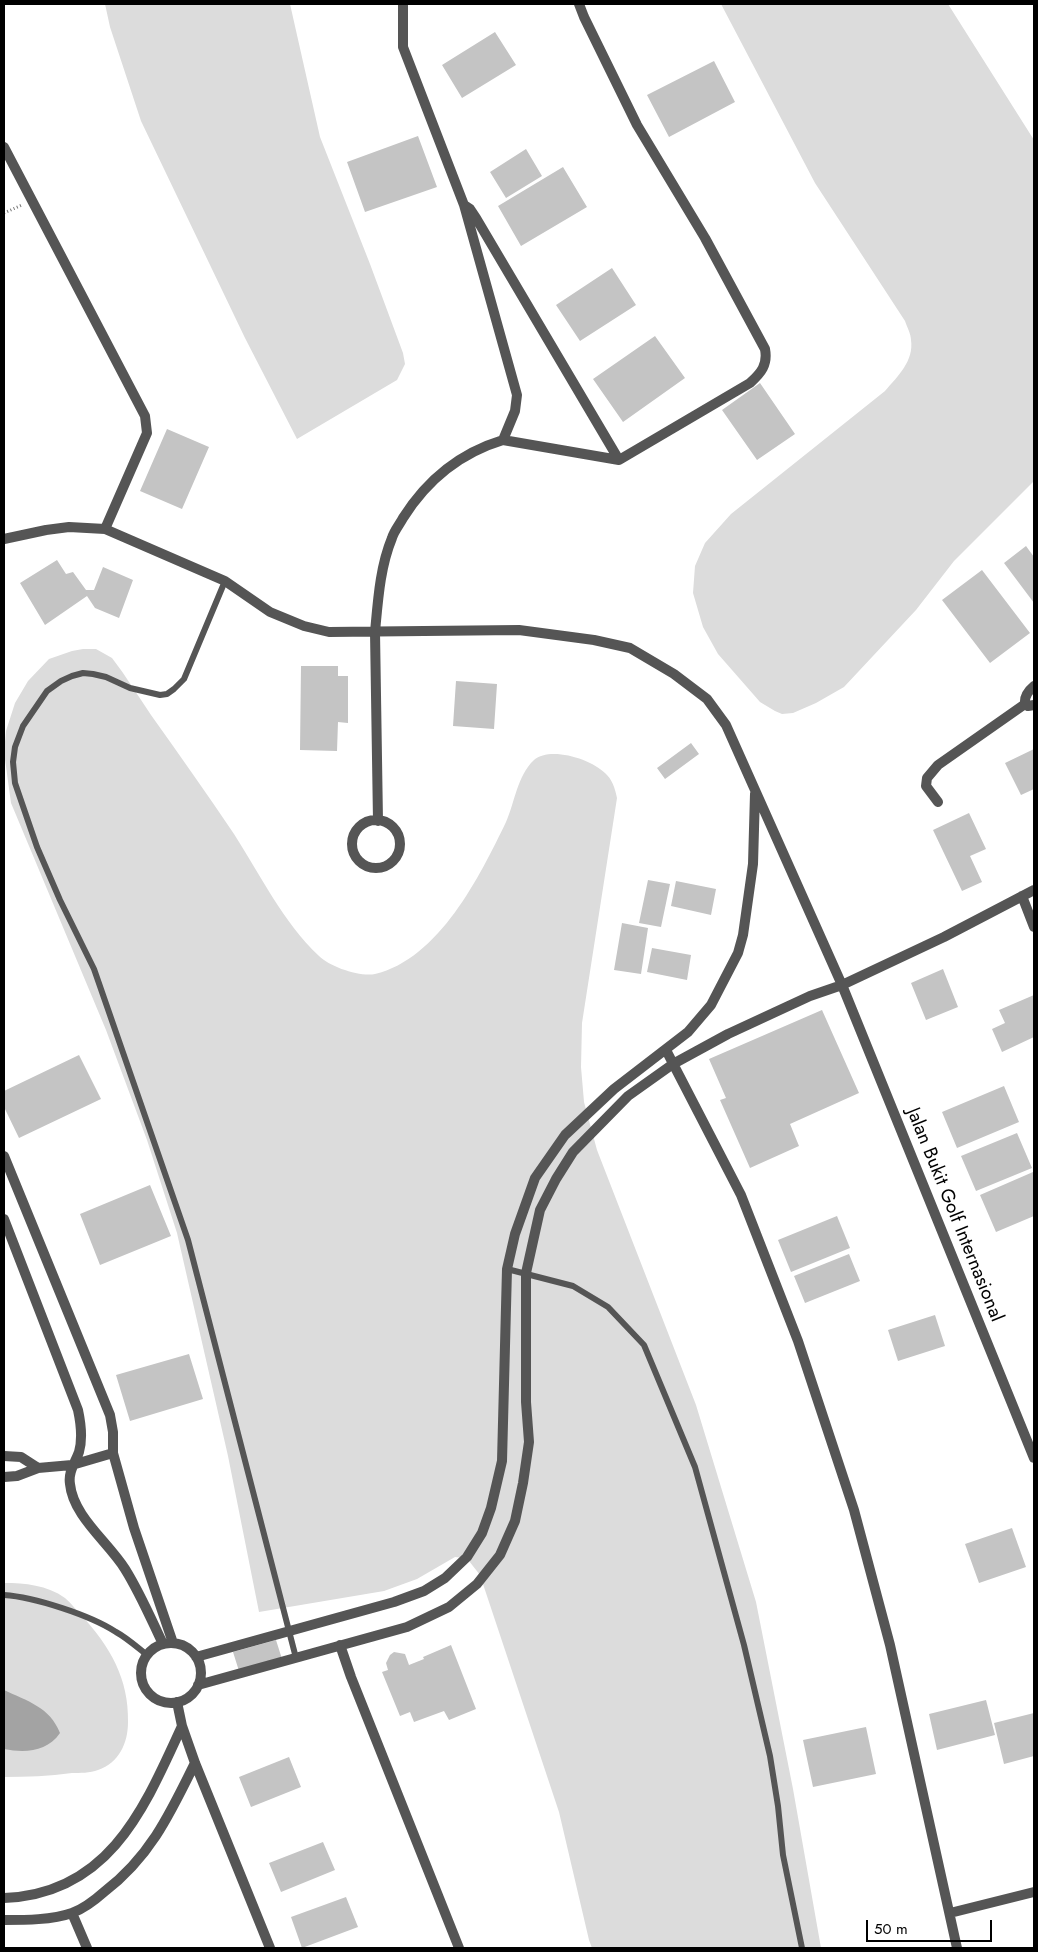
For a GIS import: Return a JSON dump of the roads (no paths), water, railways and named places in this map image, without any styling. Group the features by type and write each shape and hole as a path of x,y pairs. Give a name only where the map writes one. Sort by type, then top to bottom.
{"street":[{"path":"402,4 403,47 464,205 516,395 515,411 503,440"},
{"path":"378,821 375,632 382,575 392,537 414,500 447,467 467,454 503,440 619,460 750,383 764,368 765,349 705,238 637,125 579,4"},
{"path":"4,147 145,416 147,425 147,433 106,529 70,528 46,530 4,539"},
{"path":"464,205 470,209 476,218 619,460"},
{"name":"Jalan Bukit Golf Internasional","path":"106,529 225,581 270,612 304,626 329,632 518,630 594,640 630,648 674,674 707,699 726,725 842,985 1034,1458"},
{"path":"938,802 926,786 927,778 930,774 938,765 1030,704 1026,696 1034,686"},
{"path":"196,1657 394,1602 424,1591 445,1578 467,1557 482,1533 491,1508 502,1461 507,1269 515,1234 535,1178 565,1135 614,1089 688,1032 711,1005 738,953 744,935 753,864 755,790"},
{"path":"370,821 378,821 392,827 399,839 399,847 394,860 381,868 373,868 365,866 358,860 352,846 356,830 370,821"},
{"path":"198,1684 407,1627 449,1607 477,1584 500,1555 515,1521 529,1442 526,1402 526,1273 540,1210 556,1179 574,1152 628,1096 673,1064 728,1034 810,996 842,985 944,937 1034,890"},
{"path":"1022,896 1034,927"},
{"path":"666,1050 741,1195 798,1341 854,1510 890,1645 957,1948"},
{"path":"4,1156 110,1415 114,1432 113,1453 168,1643"},
{"path":"4,1219 78,1410 82,1431 79,1451 72,1465 69,1483 74,1502 126,1571 168,1643"},
{"path":"4,1477 17,1476 38,1468 72,1465 113,1453"},
{"path":"4,1456 21,1457 38,1468"},
{"path":"168,1643 190,1650 200,1666 201,1675 194,1692 177,1702 157,1699 149,1693 141,1675 142,1664 147,1655 154,1648 168,1643"},
{"path":"340,1645 458,1948"},
{"path":"177,1702 182,1726 195,1763 270,1948"},
{"path":"4,1898 40,1893 64,1885 94,1867 120,1840 144,1805 182,1726"},
{"path":"4,1920 30,1920 72,1913 95,1900 123,1878 145,1852 174,1806 195,1763"},
{"path":"950,1913 1034,1892"},
{"path":"72,1913 87,1948"}],"lane":[{"path":"225,581 184,679 174,690 160,695 130,688 106,677 93,674 83,673 72,676 48,691 37,704 23,726 15,747 12,762 15,783 37,847 94,969 188,1240 296,1658"},
{"path":"507,1269 573,1286 581,1290 608,1307 644,1345 695,1467 744,1645 770,1756 783,1856 802,1948"},
{"path":"4,1595 35,1600 96,1621 118,1633 147,1655"}]}
